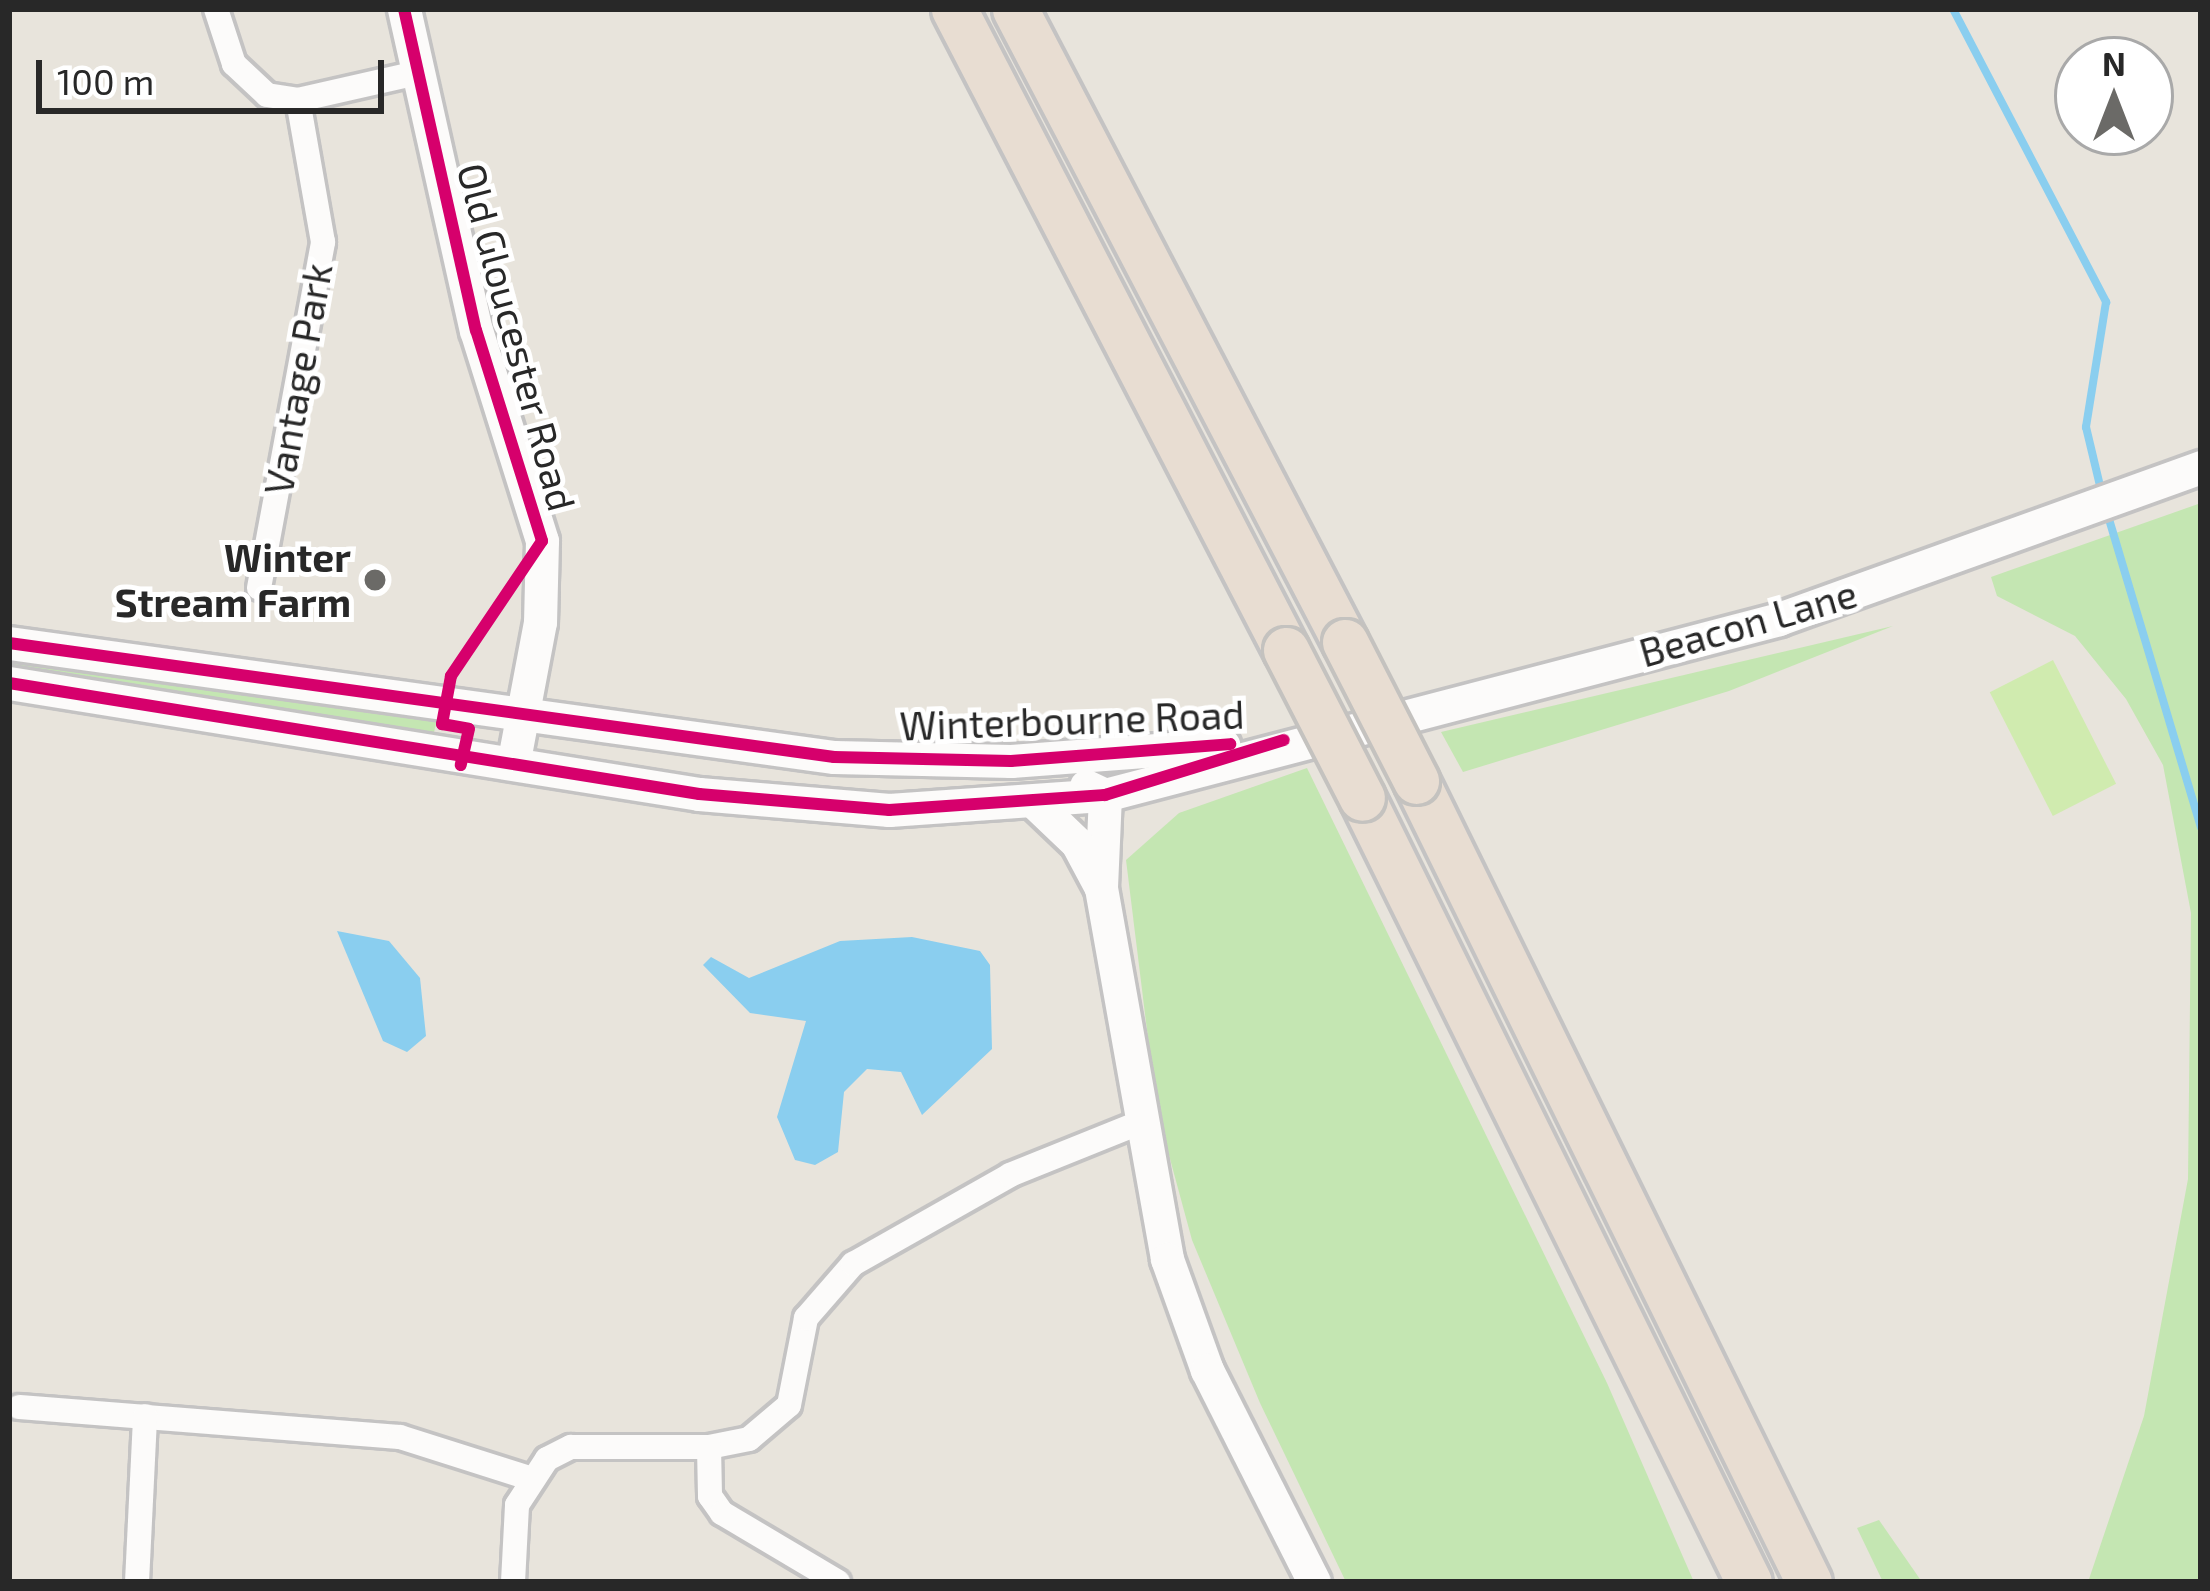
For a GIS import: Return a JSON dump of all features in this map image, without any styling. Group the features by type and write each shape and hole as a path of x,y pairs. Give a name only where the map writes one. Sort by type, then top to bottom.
{"highway":[{"path":"954,9 1362,798 1749,1582"},
{"path":"1015,9 1572,1085 1809,1582"},
{"path":"1572,1085 1667,1229 1841,1582"},
{"path":"1617,1308 1671,1476 1720,1582"}],"main road":[{"name":"Old Gloucester Road","path":"404,9 476,330 542,541 540,622 514,760"},
{"name":"Beacon Lane","path":"1284,740 1779,619 2073,518 2201,467"},
{"name":"Winterbourne Road","path":"9,643 834,757 1011,761 1284,740"},
{"name":"Winterbourne Road","path":"9,683 514,760 699,794 889,810 1105,795 1284,740"},
{"path":"1011,761 1105,795 1101,888 1136,1124 1189,1327 1314,1582"},
{"path":"1033,802 1077,843 1101,888"}],"street":[{"path":"216,9 242,78 298,100 417,73"},
{"name":"Vantage Park","path":"259,588 323,242 298,100"},
{"path":"513,1582 529,1478 571,1448 709,1448 749,1439 789,1405 806,1318 853,1264 1010,1175 1136,1124"},
{"path":"20,1407 400,1437 529,1478"},
{"path":"137,1582 145,1417"},
{"path":"709,1448 710,1496 722,1513 838,1582"}],"green space":[{"path":"2201,503 2201,1582 2088,1582 2144,1416 2188,1179 2191,913 2163,765 2126,699 2075,636 1997,596 1991,577"},
{"path":"1893,626 1729,691 1463,772 1441,732"},
{"path":"9,657 438,715 432,741 9,674"},
{"path":"2053,660 2116,784 2053,816 1990,692"},
{"path":"1307,768 1607,1383 1694,1582 1346,1582 1260,1403 1192,1240 1157,1111 1126,860 1179,813"},
{"path":"1879,1520 1922,1582 1883,1582 1857,1528"}],"water":[{"path":"337,931 389,941 420,978 426,1036 407,1052 383,1041"},
{"path":"912,937 980,951 990,965 992,1049 922,1115 901,1072 867,1069 844,1092 838,1152 815,1165 795,1160 777,1117 806,1021 750,1013 703,965 711,957 749,978 840,941"}],"waterway":[{"path":"1953,9 2106,302 2086,427 2102,494"},
{"path":"2106,509 2201,827"}],"cycle path":[{"path":"404,9 476,330 542,541 451,676 442,724 469,729 461,765"},
{"path":"9,643 834,757 1011,761 1230,744"},
{"path":"9,683 699,794 889,810 1105,795 1284,740"}],"place":[{"name":"Winter Stream Farm","path":"375,580"}]}
